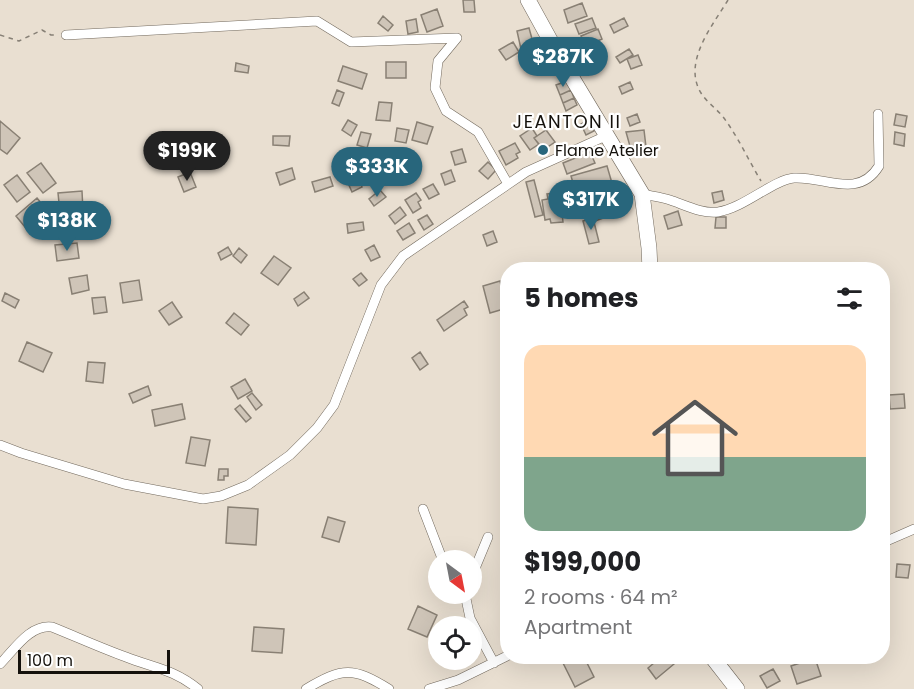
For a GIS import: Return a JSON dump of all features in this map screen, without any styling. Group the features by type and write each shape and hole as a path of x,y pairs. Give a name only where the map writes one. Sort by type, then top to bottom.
{"main road":[{"path":"528,0 642,194 650,262"},
{"path":"717,664 737,689"}],"street":[{"path":"66,35 317,21 351,42 457,38 438,61 435,88 446,111 477,132 508,184"},
{"path":"642,194 667,199 700,211 719,212 746,202 785,180 796,178 846,185 867,178 879,166 878,114"},
{"path":"0,445 124,484 203,499 221,496 248,485 290,455 317,428 334,405 381,285 403,256 526,172 608,135"},
{"path":"423,509 439,550"},
{"path":"890,540 914,530"},
{"path":"482,551 488,537"},
{"path":"467,604 470,618 494,663"},
{"path":"0,664 30,633 45,626 128,658 163,668 198,689"},
{"path":"429,689 460,685 500,660"},
{"path":"306,689 327,676 349,672 366,675 389,689"}],"path":[{"path":"728,0 703,41 697,58 697,86 702,95 727,122 767,190"},
{"path":"0,35 20,41 42,30 51,35 66,35"}],"building":[{"path":"463,0 474,0 475,12 464,12"},
{"path":"582,3 587,16 568,23 564,10"},
{"path":"437,9 443,26 427,32 421,15"},
{"path":"383,16 393,25 388,31 378,23"},
{"path":"592,18 596,28 579,34 575,24"},
{"path":"624,18 628,26 614,33 610,25"},
{"path":"416,19 418,32 408,34 406,21"},
{"path":"529,28 534,46 521,49 517,31"},
{"path":"598,29 602,39 585,46 581,36"},
{"path":"513,42 519,52 506,60 499,50"},
{"path":"629,49 633,55 620,63 616,57"},
{"path":"638,55 642,65 631,69 627,59"},
{"path":"386,62 406,62 406,78 386,78"},
{"path":"236,63 249,66 248,73 235,71"},
{"path":"343,66 367,74 362,89 338,81"},
{"path":"567,81 571,90 560,95 556,85"},
{"path":"630,82 633,89 622,94 619,87"},
{"path":"337,90 344,93 339,106 332,103"},
{"path":"571,90 574,98 563,103 560,95"},
{"path":"574,98 577,105 566,111 563,103"},
{"path":"379,102 392,103 390,121 376,120"},
{"path":"637,114 640,122 630,126 627,118"},
{"path":"896,114 907,116 905,127 894,125"},
{"path":"348,120 357,125 351,136 342,130"},
{"path":"588,120 594,131 586,135 581,124"},
{"path":"0,121 20,138 7,154 0,149"},
{"path":"417,122 433,127 427,144 412,140"},
{"path":"397,128 409,130 406,143 395,141"},
{"path":"532,128 537,136 534,138 539,144 530,150 520,136"},
{"path":"546,130 555,142 543,150 534,138"},
{"path":"644,130 646,147 631,150 626,132"},
{"path":"361,132 371,134 367,148 357,145"},
{"path":"895,132 905,134 904,146 894,144"},
{"path":"273,136 290,136 289,146 273,145"},
{"path":"515,143 520,152 516,154 518,158 506,165 499,151"},
{"path":"462,149 466,162 455,165 451,152"},
{"path":"590,152 595,163 567,174 563,163"},
{"path":"351,155 359,164 347,175 339,166"},
{"path":"405,161 415,167 408,179 398,172"},
{"path":"488,162 496,170 488,179 479,171"},
{"path":"41,163 56,183 43,193 27,173"},
{"path":"607,166 614,190 578,200 571,176"},
{"path":"292,168 295,179 280,185 276,173"},
{"path":"451,170 455,181 445,185 441,174"},
{"path":"190,172 196,187 184,192 178,177"},
{"path":"17,175 30,192 17,202 4,185"},
{"path":"330,177 333,186 315,192 312,182"},
{"path":"357,178 362,187 352,192 348,183"},
{"path":"534,180 543,215 535,217 526,182"},
{"path":"433,184 439,194 429,199 423,189"},
{"path":"380,190 386,197 374,206 369,199"},
{"path":"82,191 83,211 60,213 58,193"},
{"path":"722,191 724,200 714,203 712,193"},
{"path":"416,193 421,200 418,202 421,208 413,213 405,200"},
{"path":"556,193 557,198 563,197 566,212 562,213 563,222 551,223 550,219 545,220 542,200 548,199 547,194"},
{"path":"603,195 609,216 595,221 592,211 571,217 568,205"},
{"path":"37,198 50,214 29,232 16,216"},
{"path":"400,207 406,215 395,224 389,216"},
{"path":"678,211 682,225 668,229 664,216"},
{"path":"427,215 433,224 424,230 418,220"},
{"path":"716,217 726,217 726,228 715,228"},
{"path":"593,218 599,242 589,244 583,221"},
{"path":"363,222 364,230 348,233 347,224"},
{"path":"409,223 415,233 403,240 397,231"},
{"path":"493,231 497,242 487,246 483,235"},
{"path":"77,243 79,258 57,261 55,245"},
{"path":"374,245 380,257 371,261 365,250"},
{"path":"228,247 232,254 221,260 218,253"},
{"path":"239,248 247,255 241,263 233,256"},
{"path":"274,256 291,268 278,285 261,273"},
{"path":"361,273 367,280 359,286 353,279"},
{"path":"87,275 89,290 72,294 69,278"},
{"path":"139,280 142,300 123,303 120,283"},
{"path":"500,281 500,310 490,313 483,286"},
{"path":"304,292 309,298 298,306 294,299"},
{"path":"5,293 19,300 15,308 2,301"},
{"path":"105,297 107,312 94,314 92,298"},
{"path":"464,301 468,307 464,309 467,315 444,331 437,320"},
{"path":"172,302 182,317 169,325 159,311"},
{"path":"234,313 249,325 241,335 226,323"},
{"path":"27,342 52,353 43,372 19,361"},
{"path":"420,352 428,364 420,370 412,358"},
{"path":"88,362 105,363 103,383 86,381"},
{"path":"245,379 252,391 238,399 231,387"},
{"path":"148,386 151,395 133,403 129,394"},
{"path":"252,393 262,405 256,410 247,397"},
{"path":"904,394 905,408 890,409 890,395"},
{"path":"182,404 185,419 155,426 152,410"},
{"path":"240,405 251,418 246,422 235,409"},
{"path":"191,437 210,440 205,466 186,463"},
{"path":"219,469 228,469 228,476 224,476 224,480 218,480"},
{"path":"228,507 258,509 256,545 226,543"},
{"path":"328,517 345,522 339,542 322,537"},
{"path":"897,564 910,565 908,578 896,577"},
{"path":"418,606 437,615 428,616 427,637 408,629"},
{"path":"254,627 284,629 282,653 252,651"},
{"path":"564,664 588,664 594,677 575,687"},
{"path":"653,664 674,664 656,679 648,668"},
{"path":"817,664 821,676 797,684 791,666"},
{"path":"773,669 780,681 767,688 760,676"}],"place":[{"name":"Flame Atelier","path":"543,150"}],"district":[{"name":"JEANTON II","path":"567,121"}]}
